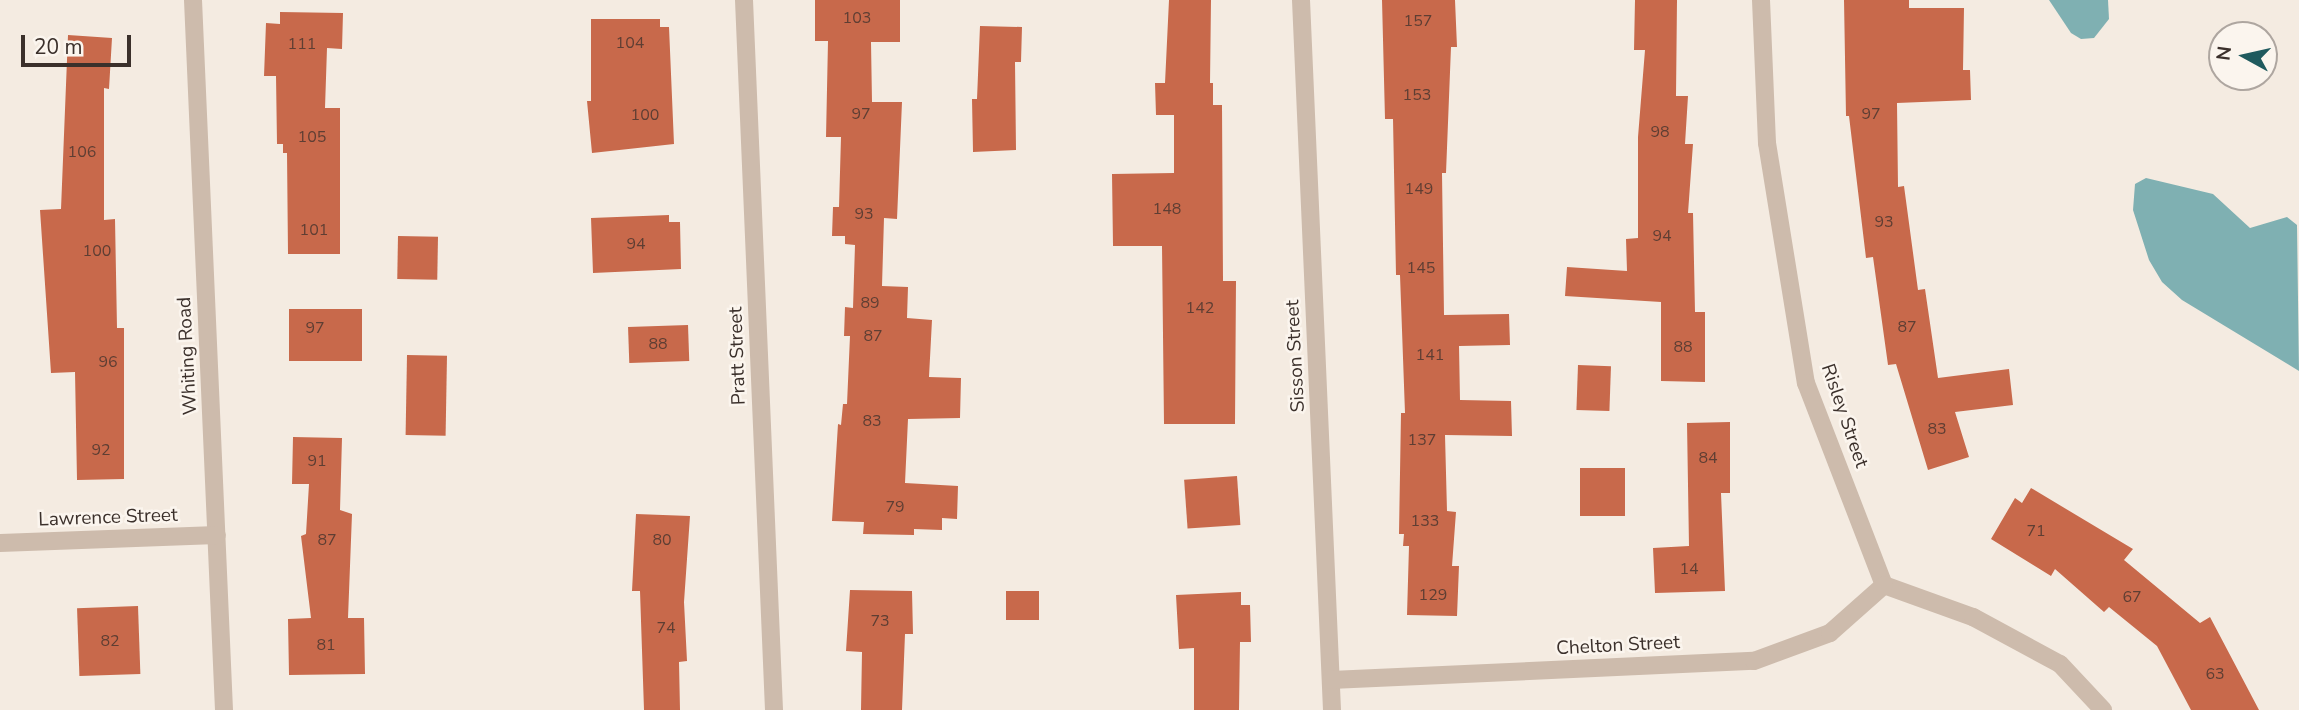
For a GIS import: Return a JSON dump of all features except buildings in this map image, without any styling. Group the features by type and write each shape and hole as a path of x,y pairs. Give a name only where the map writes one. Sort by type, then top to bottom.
{"street":[{"name":"Whiting Road","path":"193,0 224,710"},
{"name":"Pratt Street","path":"744,0 774,710"},
{"name":"Sisson Street","path":"1301,0 1332,710"},
{"name":"Risley Street","path":"1761,0 1767,143 1806,383 1884,585"},
{"name":"Lawrence Street","path":"0,542 217,535"},
{"name":"Chelton Street","path":"1331,680 1754,661 1830,633 1884,585"},
{"path":"1884,585 1973,617 2060,664 2102,710"}],"water":[{"path":"2049,0 2108,0 2109,19 2094,38 2081,39 2071,33"},
{"path":"2146,178 2213,194 2250,228 2287,217 2297,225 2299,371 2182,300 2162,282 2149,260 2133,210 2135,184"}]}
